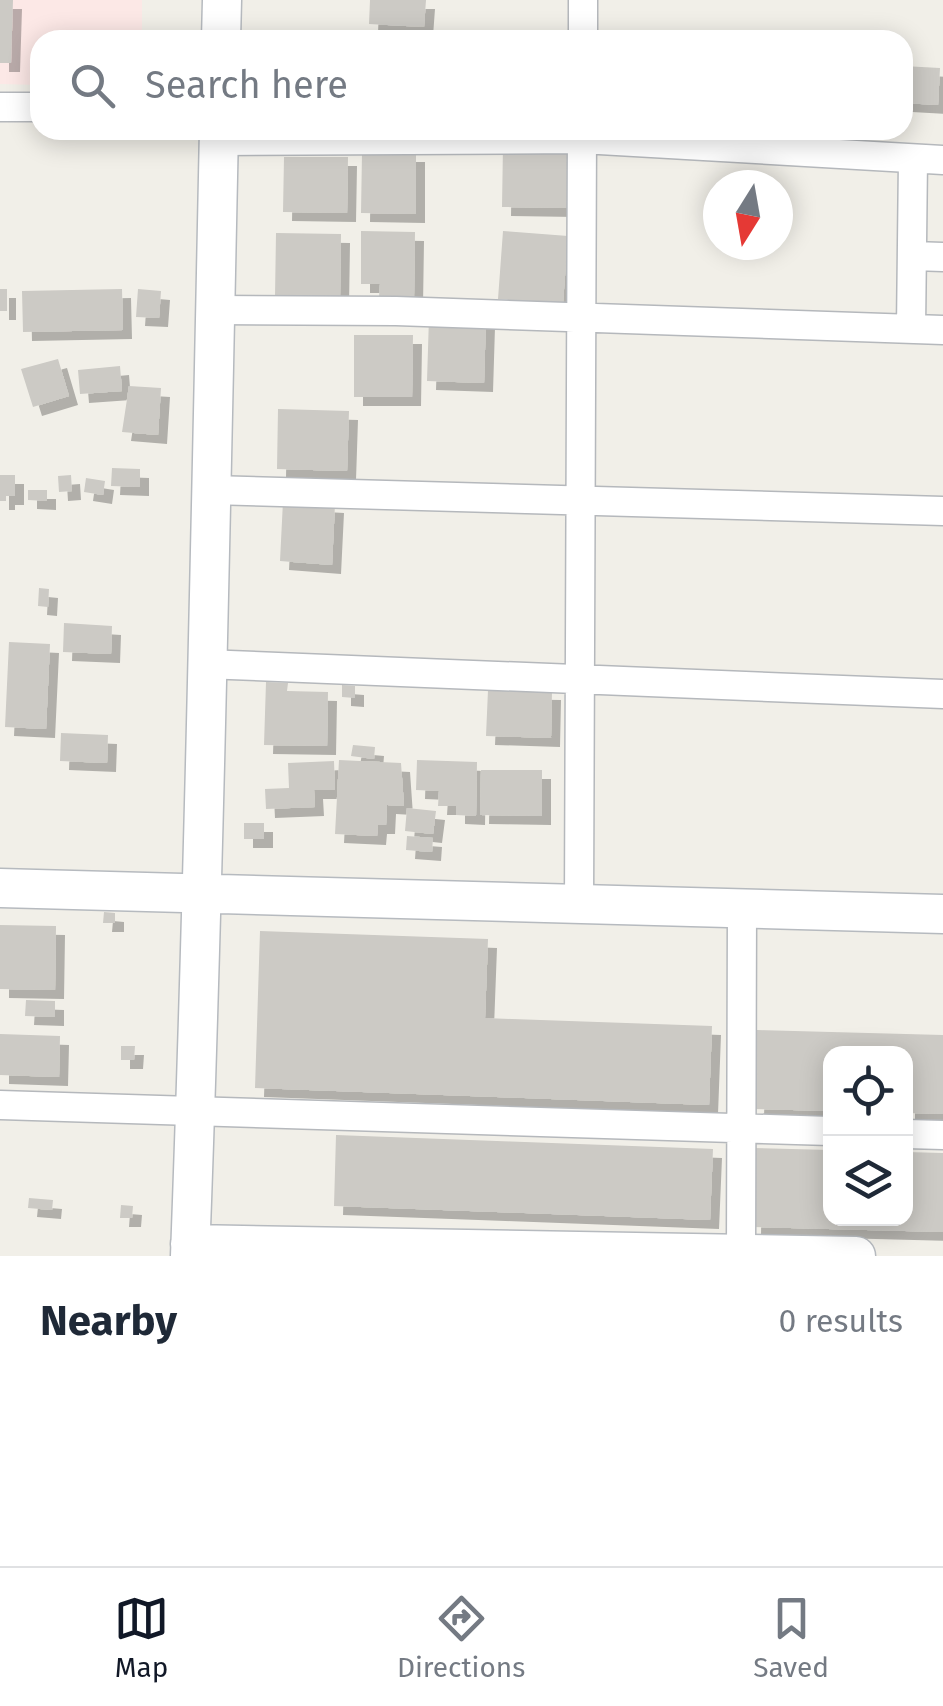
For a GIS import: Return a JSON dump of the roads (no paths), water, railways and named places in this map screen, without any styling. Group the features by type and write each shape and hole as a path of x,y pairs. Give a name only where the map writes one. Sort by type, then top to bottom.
{"street":[{"path":"222,0 222,30"},
{"path":"583,0 583,30"},
{"path":"0,107 30,107"},
{"path":"219,140 204,664 204,894 190,1250 856,1256"},
{"path":"579,904 582,140"},
{"path":"661,140 943,160"},
{"path":"911,329 912,159"},
{"path":"912,256 943,257"},
{"path":"214,310 580,317 943,330"},
{"path":"211,490 943,511"},
{"path":"204,664 580,683 943,694"},
{"path":"0,888 943,914"},
{"path":"741,1253 742,909"},
{"path":"0,1105 823,1131"},
{"path":"913,1134 943,1136"}]}
